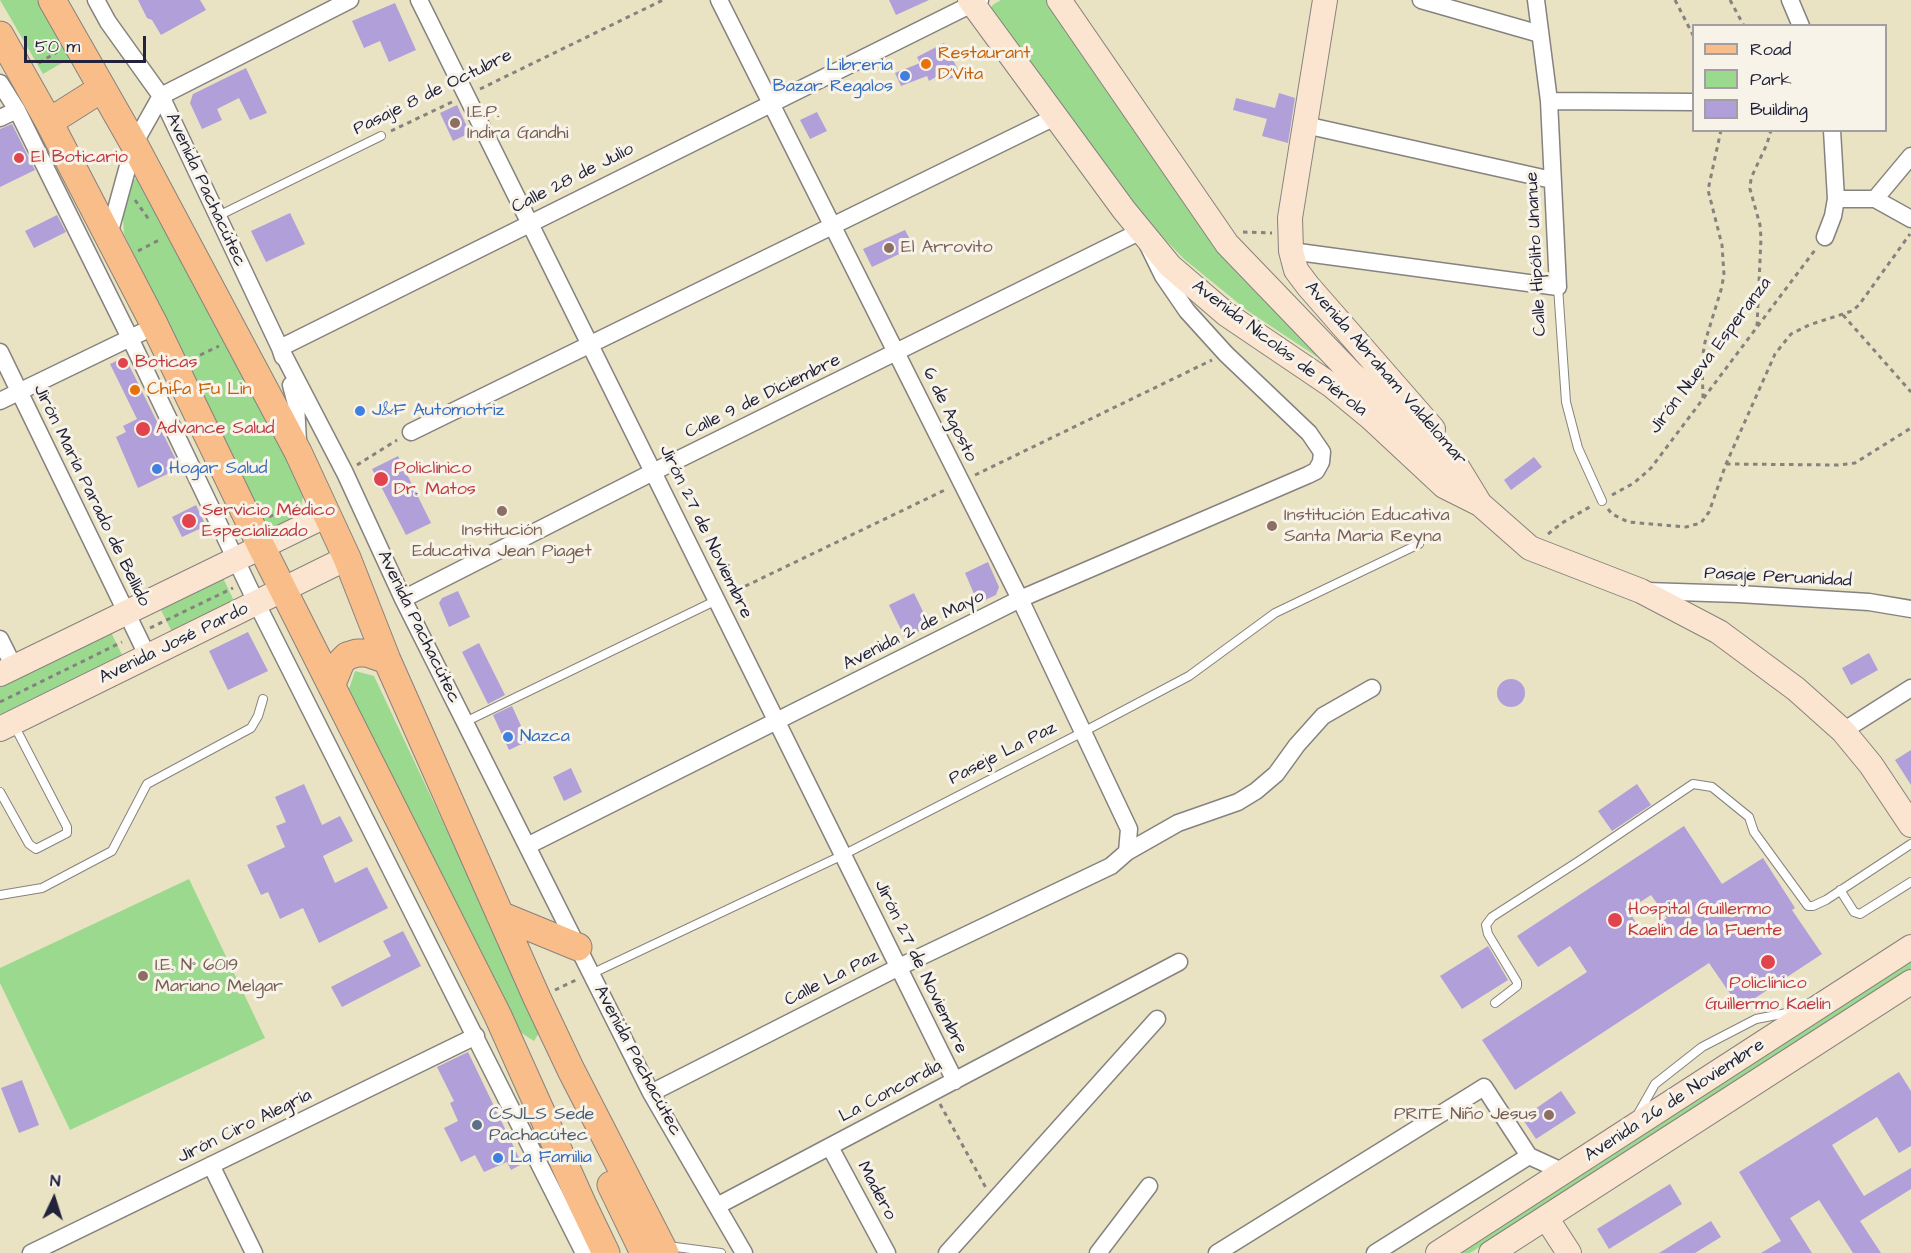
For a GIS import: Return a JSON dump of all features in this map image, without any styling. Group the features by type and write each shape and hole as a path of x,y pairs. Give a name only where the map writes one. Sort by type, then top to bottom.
{"main road":[{"name":"Avenida Pachacútec","path":"52,0 134,144 298,452 347,558 387,660 571,1070 616,1198 657,1250"},
{"name":"Avenida Nicolás de Piérola","path":"1059,0 1218,231 1248,267 1352,374 1458,468 1480,504"},
{"name":"Avenida Abraham Valdelomar","path":"1325,0 1290,218 1290,242 1296,270 1455,453 1506,526"},
{"name":"Avenida Nicolás de Piérola","path":"974,1 1055,117 1170,266 1226,314 1331,385 1371,418 1444,486 1480,504 1530,548 1641,591 1719,632 1796,688 1843,731 1909,817"},
{"path":"0,35 11,78 49,122 109,235 257,537 492,1005 606,1253"},
{"path":"49,122 101,89"},
{"path":"7,671 235,560 257,537 322,504"},
{"name":"Avenida José Pardo","path":"7,726 347,558"},
{"path":"332,684 341,662 347,656 367,653 387,660"},
{"path":"500,915 578,947"},
{"name":"Avenida 26 de Noviembre","path":"1437,1253 1911,947"},
{"name":"Avenida 26 de Noviembre","path":"1491,1253 1911,982"},
{"path":"526,1077 596,1196 624,1253"},
{"path":"1547,1219 1569,1253"}],"street":[{"name":"Avenida Pachacútec","path":"96,0 108,22 161,96 280,348 345,473 403,599 591,974 651,1093 744,1253"},
{"path":"109,235 134,144 161,96 350,0"},
{"name":"Jirón 27 de Noviembre","path":"419,0 955,1081"},
{"name":"6 de Agosto","path":"719,0 1020,600 1129,829 1127,852"},
{"path":"1421,0 1540,34"},
{"name":"Calle Hipólito Unanue","path":"1536,0 1549,102 1558,287"},
{"path":"1790,0 1800,24"},
{"name":"Calle 28 de Julio","path":"280,348 974,1"},
{"path":"11,78 17,110 130,338 235,560 584,1253"},
{"path":"1549,102 1692,102"},
{"path":"0,118 17,110"},
{"path":"411,432 1055,117"},
{"path":"1305,125 1552,180"},
{"path":"1825,237 1833,216 1836,199 1832,132"},
{"path":"1875,199 1911,156"},
{"path":"1836,199 1875,199 1911,219"},
{"name":"Calle 9 de Diciembre","path":"403,599 653,472 1141,231"},
{"name":"Avenida 2 de Mayo","path":"527,846 1020,600 1316,471 1322,462 1322,452 1310,433 1226,354 1187,311 1163,276 1141,231"},
{"path":"1290,242 1558,287"},
{"path":"0,401 155,326"},
{"path":"280,348 296,404 298,452"},
{"name":"Jirón María Parado de Bellido","path":"0,352 148,657"},
{"name":"Pasaje Peruanidad","path":"1641,591 1869,602 1911,609"},
{"path":"0,639 7,671"},
{"name":"Calle La Paz","path":"651,1093 899,968 1111,866 1127,852 1178,822 1238,802 1256,791 1276,774 1297,745 1323,716 1372,688"},
{"path":"1843,731 1911,688"},
{"name":"La Concordia","path":"717,1206 1179,962"},
{"path":"947,1253 1157,1019"},
{"name":"Jirón Ciro Alegría","path":"31,1253 476,1036"},
{"path":"1217,1253 1484,1088 1528,1156 1564,1173"},
{"name":"Madero","path":"830,1147 887,1253"},
{"path":"1375,1253 1528,1156"},
{"path":"211,1165 254,1253"},
{"path":"1098,1253 1149,1186"}],"lane":[{"name":"Pasaje 8 de Octubre","path":"218,216 381,136"},
{"name":"Calle Hipólito Unanue","path":"1558,287 1566,402 1578,448 1602,501"},
{"name":"Paseje La Paz","path":"591,974 843,855 1083,732 1189,676 1275,613 1419,544"},
{"path":"465,722 717,600"},
{"path":"0,895 42,888 112,851 147,784 251,728 258,716 263,699"},
{"path":"0,792 28,844 36,849 66,833 67,827 7,726"},
{"path":"1495,1004 1516,986 1516,982 1488,934 1486,925 1492,917 1694,784 1712,787 1749,817 1754,832 1808,906 1813,906 1840,890 1911,844"},
{"path":"1840,890 1854,912 1860,914 1911,882"},
{"path":"657,1250 721,1253"}],"path":[{"name":"Pasaje 8 de Octubre","path":"381,136 663,0"},
{"path":"1675,0 1692,33"},
{"path":"1730,0 1743,24"},
{"path":"11,78 76,41"},
{"path":"1703,399 1702,360 1705,342 1724,275 1722,245 1708,190 1721,132"},
{"path":"1756,327 1761,238 1760,225 1750,189 1751,178 1770,132"},
{"path":"120,260 179,230"},
{"path":"1218,231 1290,242"},
{"path":"1602,501 1612,514 1628,522 1686,528 1701,523 1709,512 1726,464 1775,354 1791,334 1809,325 1843,315 1859,305 1911,232"},
{"name":"Jirón Nueva Esperanza","path":"1530,548 1562,523 1634,483 1651,468 1825,237"},
{"path":"1843,315 1911,392"},
{"path":"174,368 238,337"},
{"path":"1726,464 1838,465 1855,463 1911,428"},
{"path":"345,473 411,432"},
{"path":"257,537 322,504"},
{"path":"0,702 233,588"},
{"path":"153,600 175,644"},
{"path":"7,671 21,675 40,710"},
{"path":"934,1092 993,1202"}],"green space":[{"path":"0,0 39,0 72,57 43,74"},
{"path":"1001,0 1049,0 1328,364 1248,311 1184,259 1128,201 990,8"},
{"path":"136,178 304,491 298,522 279,531 258,515 124,234 123,218 130,184"},
{"path":"223,578 236,605 174,636 160,608"},
{"path":"110,630 124,659 0,719 0,682"},
{"path":"355,671 374,676 541,1030 534,1041 520,1032 349,689"},
{"path":"189,879 265,1038 70,1130 0,983 0,968"},
{"path":"1911,962 1911,969 1470,1253 1452,1253"}],"building":[{"path":"138,0 200,0 206,10 161,35 152,20 147,18"},
{"path":"889,0 929,0 896,15"},
{"path":"395,3 416,50 389,62 380,41 364,48 352,21"},
{"path":"944,43 961,75 943,81 941,74 929,81 927,76 901,86 895,73 920,63 917,57"},
{"path":"246,68 267,113 250,120 239,98 217,109 222,120 202,129 190,103 193,94"},
{"path":"1279,93 1295,98 1288,143 1262,136 1267,119 1233,110 1236,98 1275,108"},
{"name":"I.E.P. Indira Gandhi","path":"457,105 470,133 453,141 440,113"},
{"path":"817,112 827,131 810,139 800,120"},
{"path":"12,124 35,170 0,187 0,129"},
{"path":"290,213 305,244 266,262 251,231"},
{"path":"57,215 66,232 34,248 25,231"},
{"name":"El Arrovito","path":"905,230 914,247 872,267 863,249"},
{"path":"125,357 180,468 138,488 116,437 126,432 123,426 137,419 110,364"},
{"path":"398,456 431,523 406,535 372,469"},
{"path":"1534,457 1542,467 1511,490 1504,480"},
{"name":"Servicio Médico Especializado","path":"196,505 206,526 182,537 172,517"},
{"path":"988,562 999,587 996,595 978,603 965,573"},
{"path":"458,591 470,617 449,627 439,603 442,598"},
{"path":"914,593 930,626 905,638 889,605"},
{"path":"248,632 268,671 228,690 209,651"},
{"path":"479,643 505,695 488,704 462,652"},
{"path":"1869,653 1878,670 1851,685 1842,668"},
{"path":"1511,679 1521,683 1525,693 1521,703 1511,707 1501,703 1497,693 1501,683"},
{"path":"512,706 528,741 509,750 493,715"},
{"path":"1911,750 1911,785 1895,760"},
{"path":"571,768 582,792 564,801 553,777"},
{"path":"304,784 322,825 340,816 353,841 323,856 335,883 367,867 388,908 319,943 303,908 280,919 268,892 261,895 247,865 285,847 276,826 286,822 275,797"},
{"path":"1637,784 1651,805 1612,831 1598,811"},
{"path":"1684,826 1722,884 1763,858 1795,908 1792,910 1822,954 1740,1008 1709,963 1515,1090 1482,1040 1587,972 1570,946 1538,967 1517,936","holes":["1651,895 1667,918 1644,935 1628,910"]},
{"path":"403,931 421,966 342,1007 331,987 391,956 383,941"},
{"path":"1488,946 1508,980 1462,1009 1440,976"},
{"path":"468,1052 522,1164 511,1170 507,1162 484,1172 475,1155 461,1162 444,1128 458,1121 450,1103 454,1101 437,1067"},
{"path":"1899,1072 1911,1091 1911,1146 1899,1153 1877,1117 1832,1145 1864,1196 1911,1168 1911,1189 1860,1221 1881,1253 1853,1253 1819,1200 1790,1218 1812,1253 1761,1253 1781,1241 1739,1172"},
{"path":"22,1080 39,1125 19,1133 1,1088"},
{"name":"PRITE Niño Jesus","path":"1561,1091 1576,1113 1536,1139 1522,1118"},
{"path":"1670,1184 1682,1204 1609,1249 1597,1229"},
{"path":"1711,1221 1721,1237 1695,1253 1659,1253"}],"place":[{"name":"Restaurant D'Vita","path":"926,64"},
{"name":"Libreria Bazar Regalos","path":"905,76"},
{"name":"I.E.P. Indira Gandhi","path":"455,123"},
{"name":"El Boticario","path":"19,158"},
{"name":"El Arrovito","path":"889,248"},
{"name":"Boticas","path":"123,363"},
{"name":"Chifa Fu Lin","path":"135,390"},
{"name":"J&F Automotriz","path":"360,411"},
{"name":"Advance Salud","path":"143,429"},
{"name":"Hogar Salud","path":"157,469"},
{"name":"Policlinico Dr. Matos","path":"381,479"},
{"name":"Institución Educativa Jean Piaget","path":"502,511"},
{"name":"Servicio Médico Especializado","path":"189,521"},
{"name":"Institución Educativa Santa Maria Reyna","path":"1272,526"},
{"name":"Nazca","path":"508,737"},
{"name":"Hospital Guillermo Kaelín de la Fuente","path":"1615,920"},
{"name":"Policlínico Guillermo Kaelín","path":"1768,962"},
{"name":"I.E. N° 6019 Mariano Melgar","path":"143,976"},
{"name":"PRITE Niño Jesus","path":"1549,1115"},
{"name":"CSJLS Sede Pachacútec","path":"477,1125"},
{"name":"La Familia","path":"498,1158"}]}
